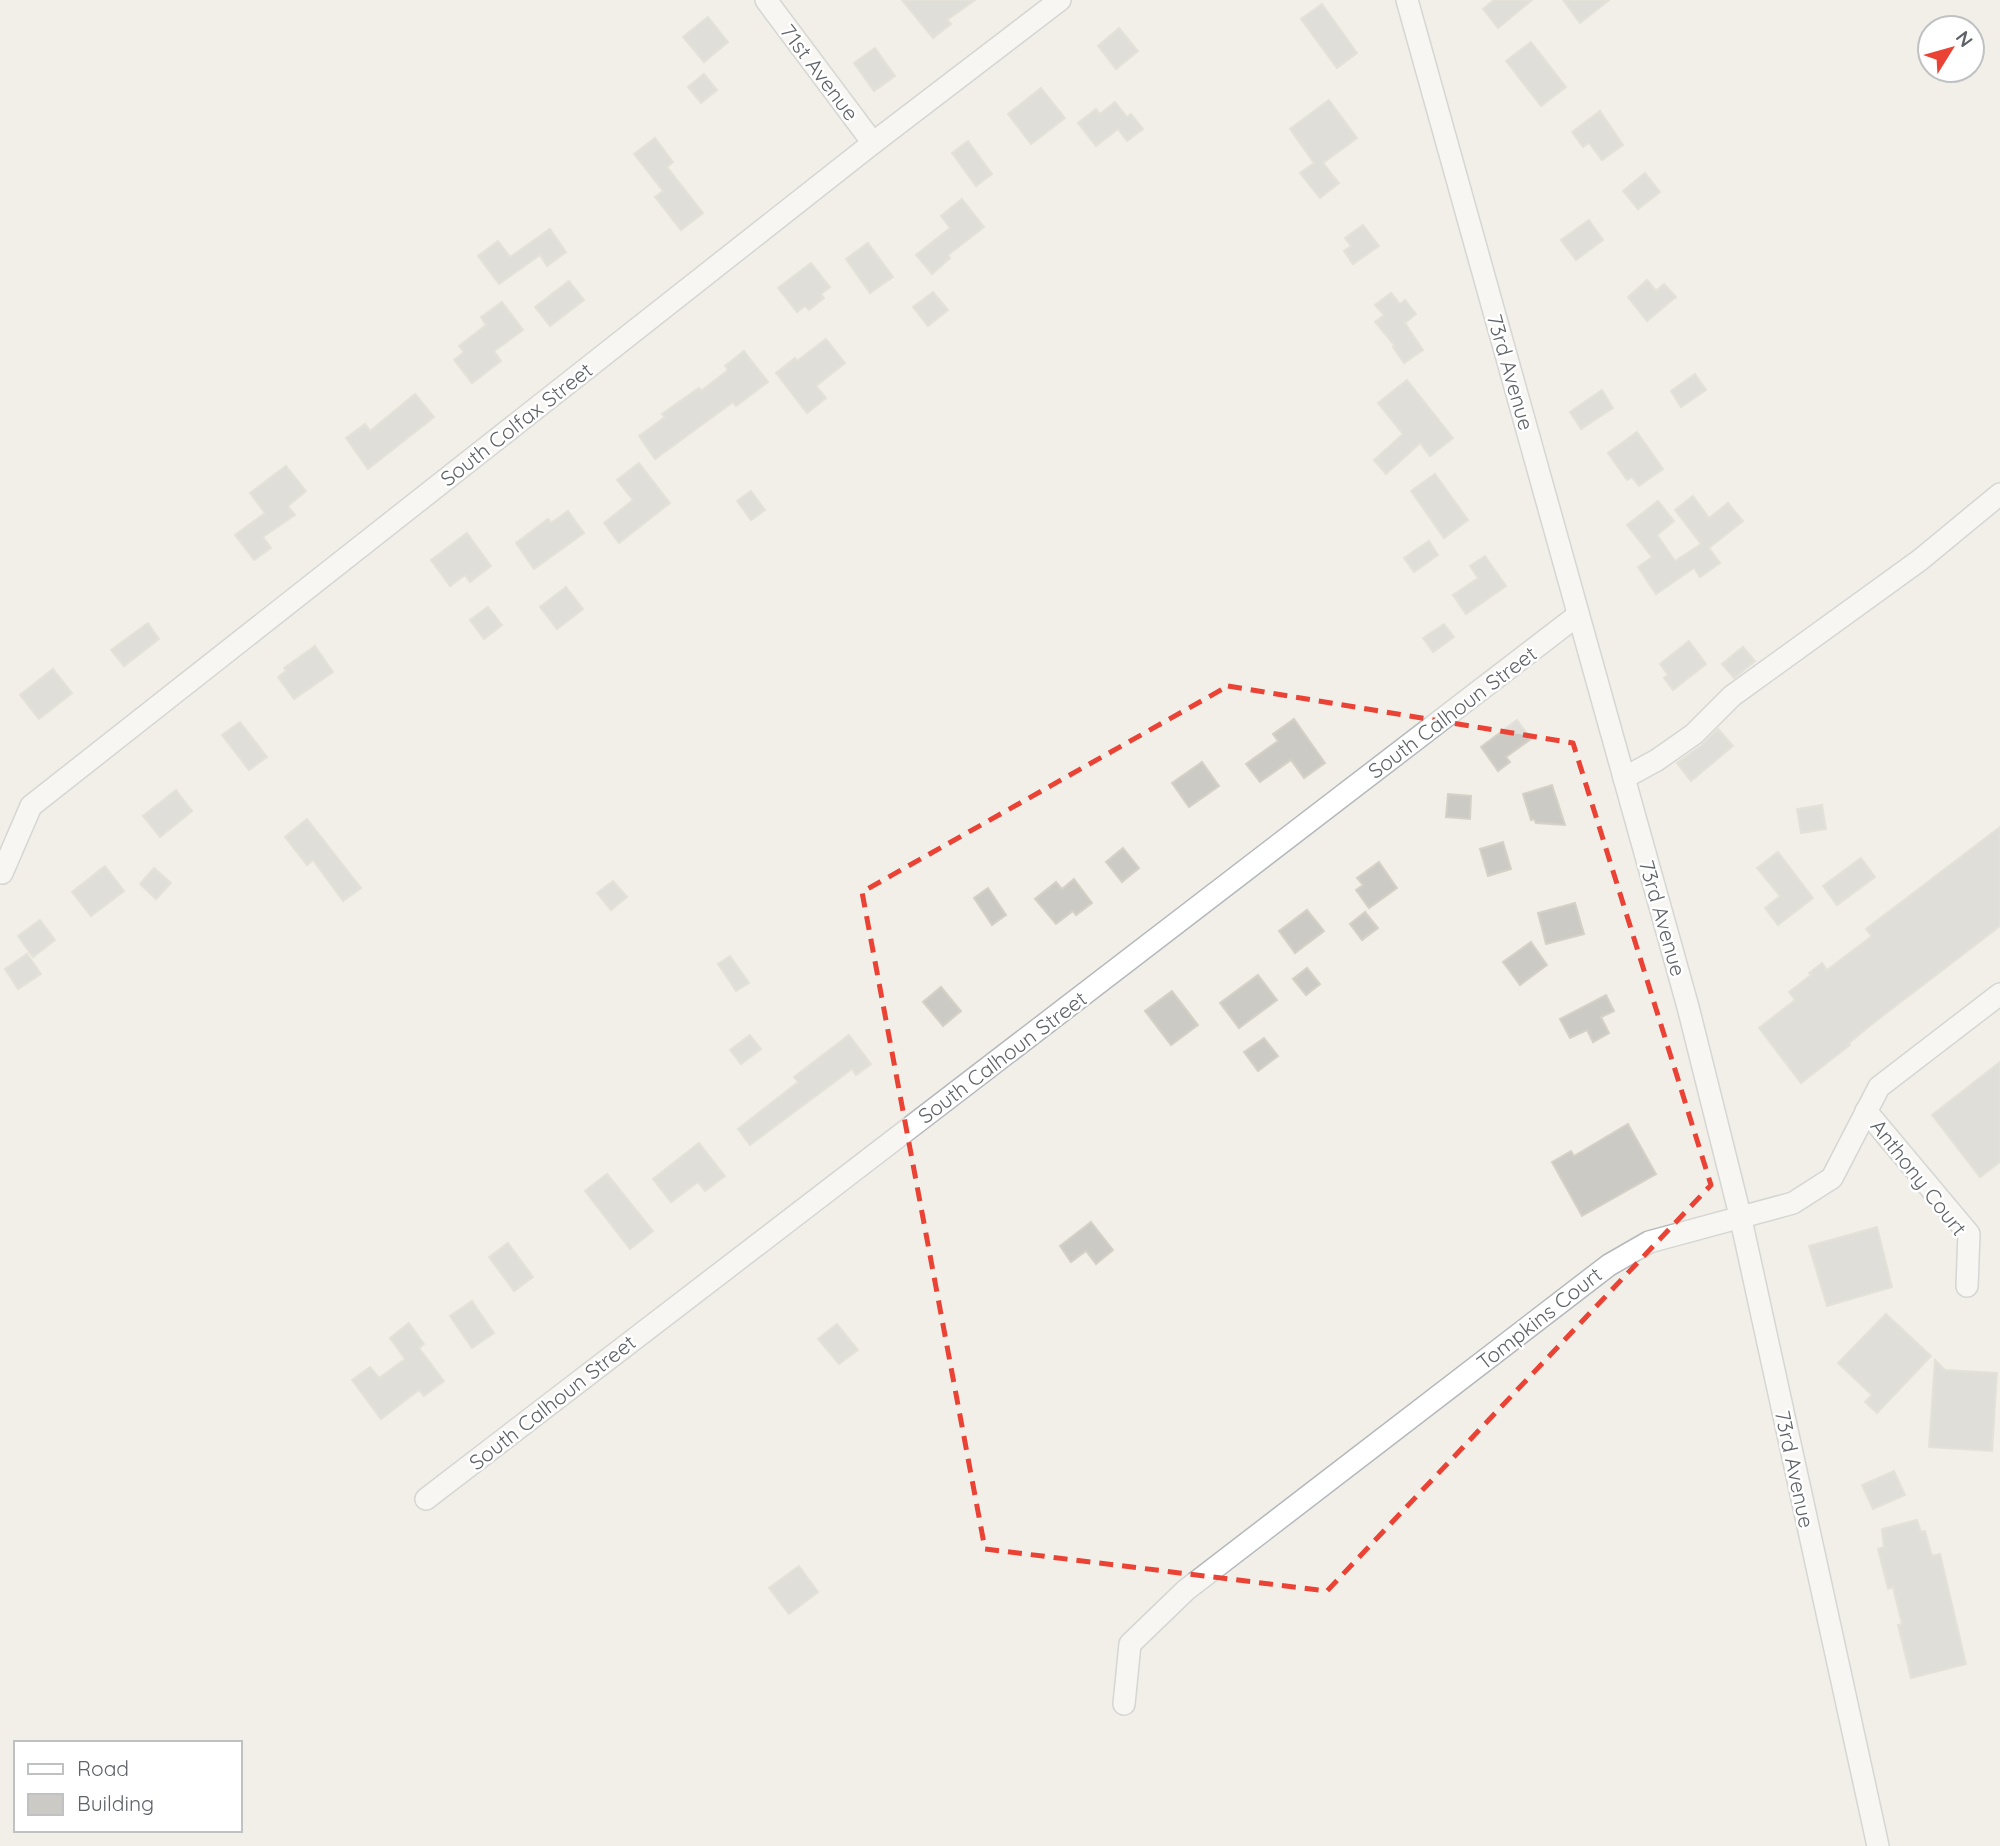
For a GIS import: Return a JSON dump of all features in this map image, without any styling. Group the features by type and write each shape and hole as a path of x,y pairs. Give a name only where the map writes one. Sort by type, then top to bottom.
{"street":[{"name":"71st Avenue","path":"766,0 873,143"},
{"name":"South Colfax Street","path":"2,873 31,806 873,143 1060,0"},
{"name":"73rd Avenue","path":"1407,0 1688,1007 1740,1215 1878,1846"},
{"path":"1624,778 1695,734 1732,696 1920,560 2000,494"},
{"name":"South Calhoun Street","path":"426,1499 1578,615"},
{"name":"Tompkins Court","path":"1124,1704 1130,1644 1186,1590 1609,1265 1649,1241 1793,1203 1832,1178 1879,1087 2000,994"},
{"name":"Anthony Court","path":"1866,1111 1969,1234 1967,1286"}],"highlighted area":[{"path":"1228,686 1573,743 1711,1185 1327,1591 985,1549 862,892"}],"building":[{"path":"902,0 975,0 947,20 951,24 933,38"},
{"path":"1494,0 1532,0 1498,28 1483,9"},
{"path":"1563,0 1609,0 1580,23"},
{"path":"1322,4 1357,53 1337,68 1301,19"},
{"path":"708,17 728,42 704,62 683,37"},
{"path":"1119,28 1138,51 1116,69 1098,46"},
{"path":"1531,42 1566,87 1541,106 1506,61"},
{"path":"875,48 895,76 874,91 854,63"},
{"path":"704,74 717,90 701,103 688,87"},
{"path":"1041,88 1065,118 1031,144 1008,114"},
{"path":"1329,100 1357,138 1323,163 1339,183 1320,198 1300,173 1314,163 1290,129"},
{"path":"1115,102 1127,117 1131,114 1143,129 1127,141 1118,129 1096,146 1078,123 1096,109 1100,114"},
{"path":"1600,111 1623,145 1602,160 1589,143 1583,147 1572,132"},
{"path":"655,138 673,162 667,167 703,213 681,230 655,197 663,191 634,154"},
{"path":"968,141 992,174 976,186 952,153"},
{"path":"1645,173 1660,192 1638,209 1623,191"},
{"path":"962,199 984,227 948,255 950,258 932,274 916,255 950,228 941,216"},
{"path":"1589,220 1603,240 1576,260 1561,240"},
{"path":"1363,225 1379,246 1353,264 1344,251 1351,246 1345,238"},
{"path":"550,229 566,252 547,266 540,255 499,284 478,256 498,241 510,257"},
{"path":"868,243 893,277 870,293 846,259"},
{"path":"811,263 830,287 821,294 824,298 809,310 805,306 797,312 778,288"},
{"path":"1647,280 1656,291 1664,284 1676,297 1647,321 1628,297"},
{"path":"569,281 584,300 550,326 535,307"},
{"path":"933,292 948,310 928,326 913,307"},
{"path":"1391,293 1400,304 1405,300 1416,314 1405,323 1423,350 1404,363 1393,347 1395,346 1375,322 1384,315 1375,305"},
{"path":"502,302 523,330 494,351 501,361 472,383 454,360 464,352 459,346 486,325 481,317"},
{"path":"826,339 845,363 816,386 826,398 807,413 776,373"},
{"path":"744,351 768,382 736,406 733,402 655,459 639,436 665,417 662,414 699,388 701,391 728,370 725,366"},
{"path":"1695,374 1706,390 1681,407 1671,391"},
{"path":"1407,380 1453,438 1430,456 1420,443 1386,474 1374,460 1403,434 1378,403"},
{"path":"1602,390 1613,408 1581,429 1570,412"},
{"path":"415,394 434,417 368,469 346,438 365,424 370,431"},
{"path":"1637,432 1663,469 1639,486 1632,477 1627,480 1608,453"},
{"path":"639,463 670,503 619,543 604,523 633,500 617,480"},
{"path":"286,466 306,491 288,506 295,515 263,537 271,548 254,560 235,535 265,513 250,493"},
{"path":"1435,474 1468,520 1444,538 1411,491"},
{"path":"751,491 765,510 751,520 737,501"},
{"path":"1693,496 1709,518 1728,503 1743,521 1709,548 1720,563 1700,577 1694,568 1656,594 1638,567 1652,557 1627,525 1658,501 1674,521 1657,535 1675,561 1701,544 1675,510"},
{"path":"568,511 584,533 534,569 516,543 548,519 551,523"},
{"path":"467,533 491,566 470,582 465,575 450,586 431,560"},
{"path":"1429,541 1438,555 1414,572 1404,558"},
{"path":"1485,556 1506,586 1466,614 1453,595 1478,578 1470,566"},
{"path":"566,587 583,609 557,629 540,607"},
{"path":"488,607 502,625 484,639 470,620"},
{"path":"148,623 159,639 124,666 111,650"},
{"path":"1444,624 1454,637 1433,652 1423,638"},
{"path":"1689,641 1706,664 1673,690 1664,678 1668,675 1660,664"},
{"path":"315,646 333,672 294,699 278,677 286,671 284,668"},
{"path":"1743,647 1755,661 1734,678 1722,664"},
{"path":"53,669 72,693 39,719 20,695"},
{"path":"1294,719 1325,763 1304,778 1291,760 1260,782 1246,764 1278,741 1273,734"},
{"path":"1517,720 1531,739 1506,757 1510,762 1498,771 1481,747"},
{"path":"240,722 267,757 249,770 222,735"},
{"path":"1718,729 1733,746 1691,781 1677,763 1702,745"},
{"path":"1202,762 1219,786 1189,807 1172,783"},
{"path":"1552,785 1565,825 1536,823 1534,819 1531,820 1523,794"},
{"path":"176,790 192,811 160,837 143,816"},
{"path":"1448,794 1471,796 1470,819 1446,817"},
{"path":"1822,805 1826,829 1801,833 1797,809"},
{"path":"307,819 361,888 343,901 313,860 307,865 285,837"},
{"path":"2000,827 2000,926 1876,1021 1801,1083 1759,1028 1795,1000 1789,992 1811,975 1809,973 1822,963 1827,970 1872,936 1866,929"},
{"path":"1503,842 1511,869 1488,876 1480,849"},
{"path":"1123,848 1139,868 1122,882 1106,862"},
{"path":"1778,852 1813,898 1778,925 1765,908 1780,896 1757,868"},
{"path":"1861,858 1875,877 1837,905 1823,886"},
{"path":"1379,862 1397,888 1369,908 1356,890 1363,885 1357,878"},
{"path":"105,866 124,891 91,916 72,892"},
{"path":"154,868 171,883 156,899 140,884"},
{"path":"1074,879 1092,903 1076,915 1073,911 1056,924 1035,899 1056,882 1062,889"},
{"path":"613,881 627,897 611,910 597,893"},
{"path":"988,888 1006,915 992,925 974,898"},
{"path":"1575,903 1584,934 1546,944 1538,913"},
{"path":"1307,910 1324,931 1295,953 1279,931"},
{"path":"1365,912 1378,928 1362,940 1350,924"},
{"path":"40,920 55,940 33,957 18,936"},
{"path":"1531,942 1547,965 1520,985 1503,962"},
{"path":"27,954 41,974 18,989 5,969"},
{"path":"730,956 749,983 736,991 718,964"},
{"path":"1307,968 1320,984 1306,995 1293,979"},
{"path":"1258,975 1277,1000 1239,1028 1220,1003"},
{"path":"941,987 961,1011 943,1026 923,1002"},
{"path":"1172,991 1198,1025 1171,1045 1145,1011"},
{"path":"1606,995 1614,1011 1601,1017 1609,1033 1593,1042 1587,1030 1570,1038 1560,1019"},
{"path":"750,1035 761,1049 741,1064 730,1050"},
{"path":"849,1035 871,1064 856,1075 852,1069 750,1145 738,1129 798,1082 794,1077"},
{"path":"1264,1038 1278,1056 1258,1071 1244,1052"},
{"path":"2000,1062 2000,1162 1980,1177 1932,1115"},
{"path":"1628,1124 1656,1174 1582,1216 1552,1162 1571,1151 1574,1156"},
{"path":"699,1143 725,1176 705,1191 698,1182 671,1202 653,1179"},
{"path":"607,1174 653,1231 630,1249 585,1191"},
{"path":"1091,1222 1113,1250 1096,1264 1086,1251 1071,1262 1060,1246"},
{"path":"1877,1227 1892,1287 1827,1306 1809,1246"},
{"path":"508,1243 533,1277 514,1291 489,1257"},
{"path":"472,1301 494,1333 472,1348 450,1316"},
{"path":"1886,1314 1931,1356 1877,1413 1865,1402 1872,1395 1838,1363"},
{"path":"409,1323 424,1344 419,1348 444,1381 424,1396 419,1390 381,1419 352,1380 370,1367 379,1378 405,1359 390,1338"},
{"path":"837,1324 858,1350 839,1364 818,1339"},
{"path":"1935,1360 1945,1370 1997,1373 1992,1451 1929,1447"},
{"path":"1894,1471 1905,1495 1873,1509 1862,1485"},
{"path":"1917,1520 1921,1532 1925,1531 1932,1556 1940,1554 1966,1664 1911,1678 1898,1625 1902,1624 1893,1587 1888,1589 1878,1549 1884,1547 1882,1529"},
{"path":"799,1566 818,1592 789,1614 769,1588"}]}
